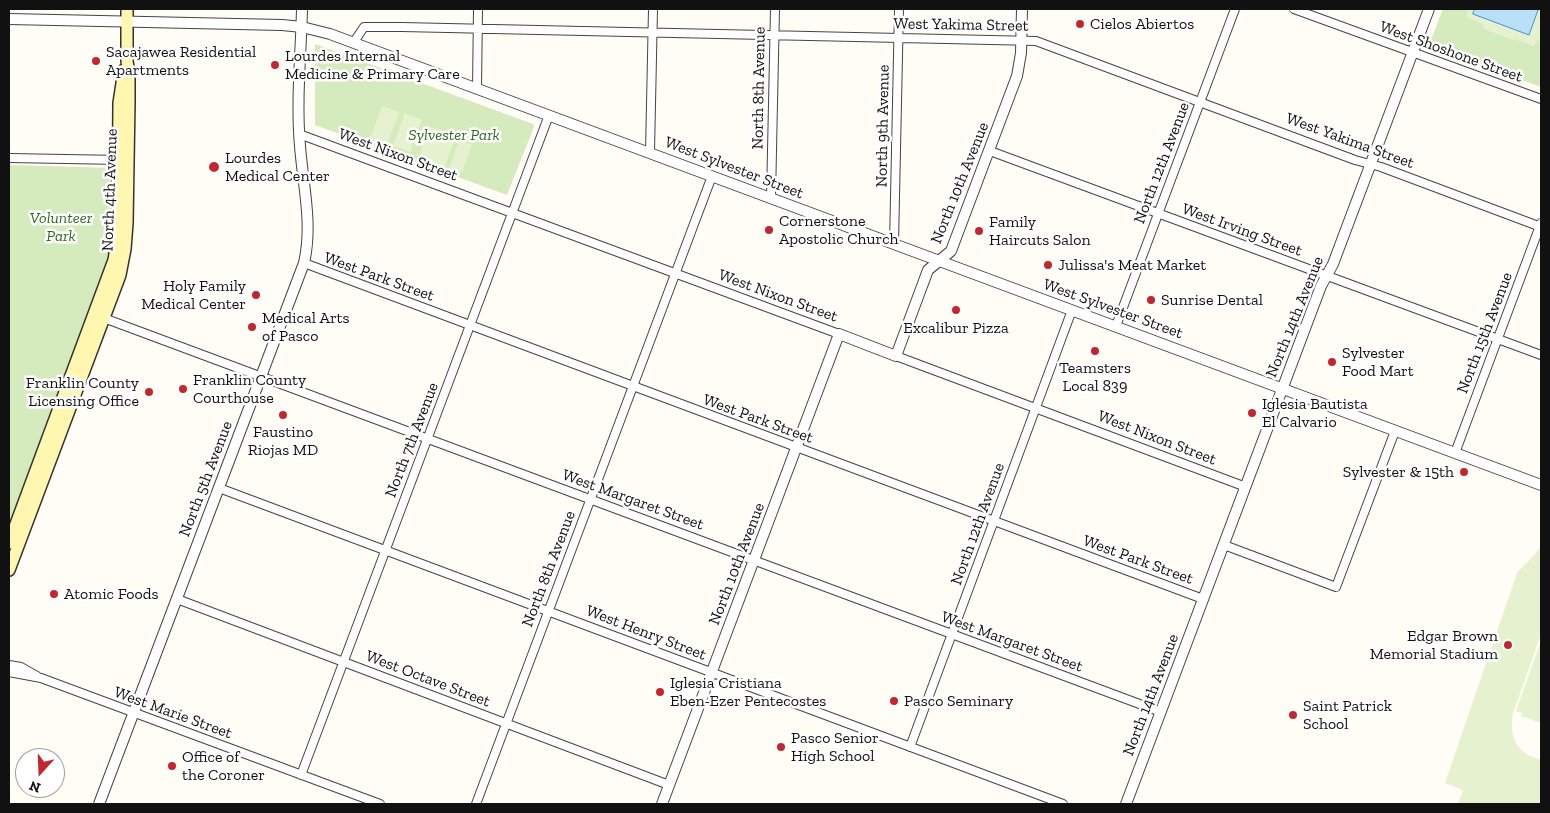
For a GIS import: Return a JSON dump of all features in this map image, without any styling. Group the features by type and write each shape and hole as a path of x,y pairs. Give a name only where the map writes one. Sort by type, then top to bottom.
{"main road":[{"name":"North 4th Avenue","path":"9,543 99,317 120,275 126,249 124,160 119,103 123,73 127,61 127,9"},
{"name":"North 4th Avenue","path":"9,570 99,317"}],"street":[{"name":"North 5th Avenue","path":"99,804 304,264 308,239 308,214 299,134 302,9"},
{"path":"476,88 478,9"},
{"path":"650,152 652,9"},
{"name":"North 8th Avenue","path":"771,198 774,9"},
{"name":"North 9th Avenue","path":"894,244 899,9"},
{"name":"North 10th Avenue","path":"896,356 928,270 951,251 990,151 1016,76 1021,40 1022,9"},
{"name":"North 12th Avenue","path":"1116,326 1235,9"},
{"name":"West Shoshone Street","path":"1294,9 1541,99"},
{"name":"North 14th Avenue","path":"1126,804 1429,9"},
{"name":"West Sylvester Street","path":"9,19 302,27 354,42 1541,485"},
{"name":"West Yakima Street","path":"354,42 364,27 1036,41 1355,160 1371,164 1541,225"},
{"name":"North 7th Avenue","path":"301,775 549,115"},
{"name":"West Nixon Street","path":"299,134 840,334 1246,488"},
{"name":"West Irving Street","path":"990,151 1541,356"},
{"path":"9,158 124,160"},
{"name":"North 8th Avenue","path":"476,804 712,176"},
{"name":"North 15th Avenue","path":"1454,453 1541,225"},
{"name":"West Park Street","path":"304,264 1204,600"},
{"name":"North 12th Avenue","path":"910,747 1072,310"},
{"name":"West Margaret Street","path":"99,317 1161,712"},
{"name":"North 10th Avenue","path":"662,804 840,334"},
{"path":"1224,545 1336,586 1395,431"},
{"name":"West Henry Street","path":"219,488 1063,804"},
{"name":"West Octave Street","path":"177,599 669,785"},
{"name":"West Marie Street","path":"9,665 26,669 41,678"},
{"name":"West Marie Street","path":"9,672 41,678 301,775 357,800 380,804"}],"green space":[{"path":"1443,9 1541,9 1541,87 1429,45"},
{"path":"1469,9 1541,9 1541,41 1538,40 1533,46 1484,29 1483,24 1466,17"},
{"name":"Sylvester Park","path":"315,44 533,124 534,127 507,195 315,125"},
{"path":"382,106 399,112 387,145 370,139"},
{"path":"405,113 422,120 410,152 393,146"},
{"path":"430,127 456,137 444,168 418,158"},
{"path":"459,141 472,145 462,172 449,168"},
{"name":"Volunteer Park","path":"9,165 115,168 111,256 9,532"},
{"name":"Edgar Brown Memorial Stadium","path":"1541,545 1541,634 1513,713 1512,730 1520,749 1532,757 1541,760 1541,804 1458,804 1463,790 1445,783 1517,573"},
{"path":"1541,641 1541,723 1521,716 1522,713 1516,711"}],"water":[{"path":"1475,9 1538,10 1529,35 1473,14"}],"place":[{"name":"Cielos Abiertos","path":"1080,24"},
{"name":"Sacajawea Residential Apartments","path":"96,61"},
{"name":"Lourdes Internal Medicine & Primary Care","path":"275,65"},
{"name":"Lourdes Medical Center","path":"214,167"},
{"name":"Cornerstone Apostolic Church","path":"769,230"},
{"name":"Family Haircuts Salon","path":"979,231"},
{"name":"Julissa's Meat Market","path":"1048,265"},
{"name":"Holy Family Medical Center","path":"256,295"},
{"name":"Sunrise Dental","path":"1151,300"},
{"name":"Excalibur Pizza","path":"956,310"},
{"name":"Medical Arts of Pasco","path":"252,327"},
{"name":"Teamsters Local 839","path":"1095,351"},
{"name":"Sylvester Food Mart","path":"1332,362"},
{"name":"Franklin County Courthouse","path":"183,389"},
{"name":"Franklin County Licensing Office","path":"149,392"},
{"name":"Iglesia Bautista El Calvario","path":"1252,413"},
{"name":"Faustino Riojas MD","path":"283,415"},
{"name":"Sylvester & 15th","path":"1464,472"},
{"name":"Atomic Foods","path":"54,594"},
{"name":"Edgar Brown Memorial Stadium","path":"1508,645"},
{"name":"Iglesia Cristiana Eben-Ezer Pentecostes","path":"660,692"},
{"name":"Pasco Seminary","path":"894,701"},
{"name":"Saint Patrick School","path":"1293,715"},
{"name":"Pasco Senior High School","path":"781,747"},
{"name":"Office of the Coroner","path":"172,766"}]}
